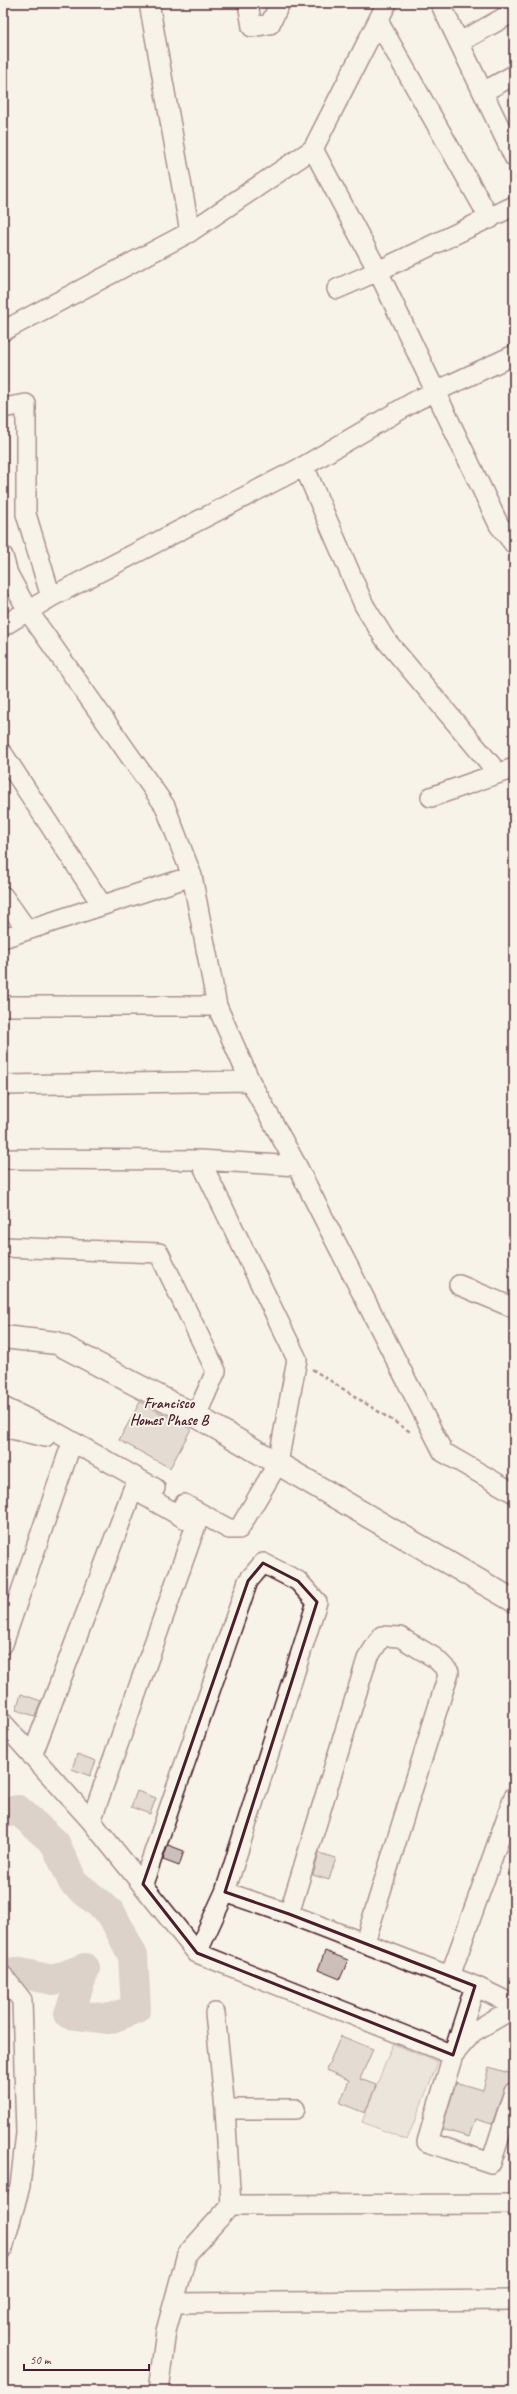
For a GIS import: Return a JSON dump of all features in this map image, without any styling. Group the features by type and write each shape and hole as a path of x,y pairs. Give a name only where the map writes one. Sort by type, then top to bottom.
{"street":[{"path":"149,3 190,232"},
{"path":"248,3 252,27 270,24 280,3"},
{"path":"3,330 190,232 313,150 387,3"},
{"path":"440,3 514,156"},
{"path":"460,42 514,12"},
{"path":"378,23 490,219"},
{"path":"483,92 514,75"},
{"path":"313,150 378,271 499,525 514,544"},
{"path":"336,288 378,271 490,219 514,206"},
{"path":"3,626 51,597 304,466 417,400 514,355"},
{"path":"3,408 26,404 26,514 51,597"},
{"path":"304,466 364,605 385,639 506,770 431,797"},
{"path":"3,556 8,574 28,611 165,806 192,876 217,1006 250,1081 296,1166 443,1452 514,1493"},
{"path":"3,754 102,906"},
{"path":"3,938 192,876"},
{"path":"3,896 27,930"},
{"path":"3,1006 217,1006"},
{"path":"3,1085 250,1081"},
{"path":"3,1159 200,1160 296,1166"},
{"path":"3,1407 52,1430 229,1529 239,1529 278,1463 297,1359 200,1160"},
{"path":"3,1247 159,1253 216,1371 196,1416"},
{"path":"459,1285 514,1308"},
{"path":"3,1337 57,1343 196,1416 514,1601"},
{"path":"3,1427 46,1438 196,1525 92,1821"},
{"path":"3,1644 69,1451"},
{"path":"32,1756 133,1488"},
{"path":"143,1884 248,1581 263,1563 298,1581 317,1602 225,1892 197,1953"},
{"path":"289,1914 367,1659 382,1636 400,1638 435,1658 450,1672 365,1942"},
{"path":"3,1723 92,1821 197,1953 453,2055"},
{"path":"450,1976 514,1797"},
{"path":"225,1892 365,1942 475,1986 514,2006"},
{"path":"3,1976 22,2000 26,2133 20,2186 3,2248"},
{"path":"475,1986 427,2142 491,2163 514,2092"},
{"path":"453,2055 473,2032 514,2006"},
{"path":"158,2391 166,2331 176,2303 187,2254 231,2205 225,2109 215,2013"},
{"path":"225,2109 296,2109"},
{"path":"231,2205 514,2204"},
{"path":"176,2303 514,2300"}],"path":[{"path":"297,1359 416,1435"}],"highlighted area":[{"path":"263,1563 298,1581 317,1602 225,1892 289,1914 475,1986 453,2055 197,1953 143,1884 248,1581"}],"shaded area":[{"path":"393,2044 438,2062 407,2140 362,2122"}],"building":[{"path":"140,1402 191,1429 170,1468 119,1440"},
{"path":"21,1694 41,1701 35,1716 16,1710"},
{"path":"77,1754 96,1761 90,1776 72,1769"},
{"path":"137,1791 156,1798 150,1814 131,1807"},
{"path":"168,1845 184,1851 179,1866 163,1860"},
{"path":"319,1853 336,1858 329,1880 313,1875"},
{"path":"325,1951 348,1960 340,1979 318,1970"},
{"path":"341,2036 373,2049 360,2079 376,2085 365,2113 340,2103 349,2080 326,2070"},
{"path":"489,2067 512,2074 510,2082 504,2089 492,2124 475,2119 469,2137 442,2129 456,2082 483,2090"}],"waterway":[{"path":"3,1813 18,1810 55,1843 73,1882 111,1913 133,1956 136,2009 109,2019 69,2014 85,1968 53,1980 15,1972"}],"district":[{"name":"Francisco Homes Phase B","path":"169,1412"}]}
